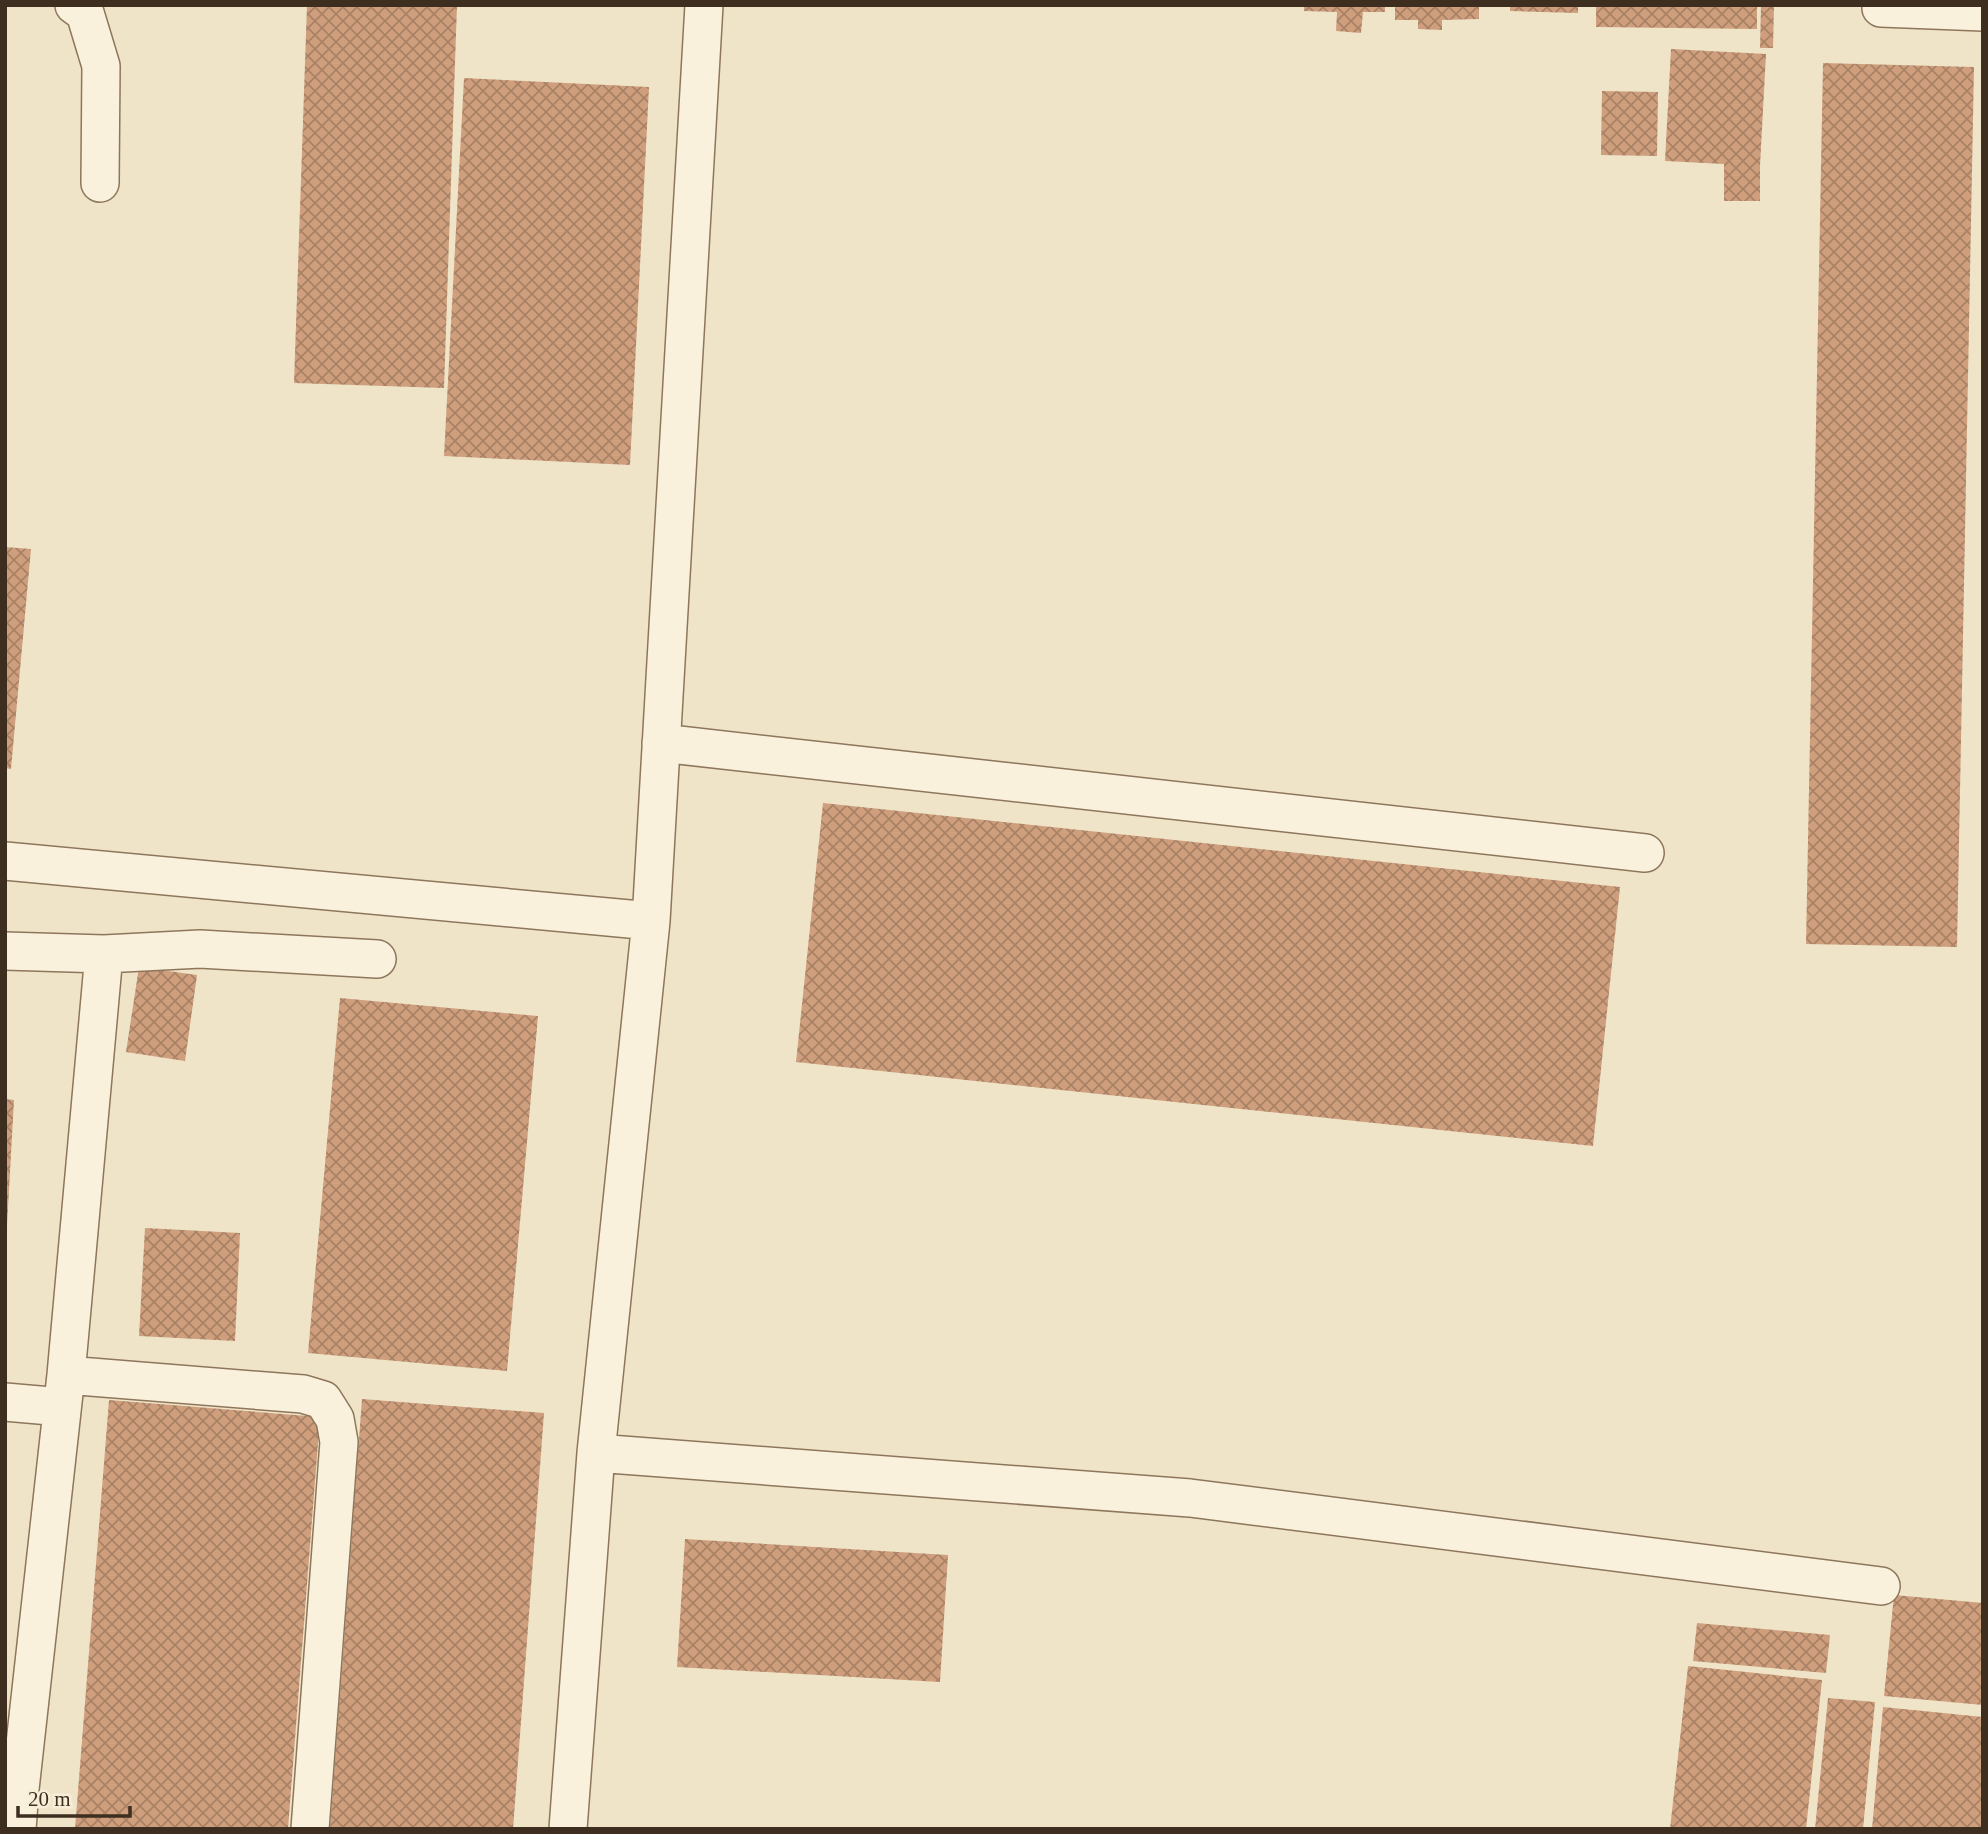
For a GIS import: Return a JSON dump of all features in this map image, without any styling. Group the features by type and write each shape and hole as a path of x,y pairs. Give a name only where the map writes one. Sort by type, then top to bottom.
{"lane":[{"path":"74,5 85,13 101,66 100,183"},
{"path":"568,1829 596,1453 651,920 704,5"},
{"path":"1881,8 1983,12"},
{"path":"661,743 1645,853"},
{"path":"5,861 651,920"},
{"path":"5,951 104,954 200,949 377,959"},
{"path":"17,1829 12,1789 64,1391 104,954"},
{"path":"5,1402 64,1391 303,1394 323,1400 335,1419 339,1442 310,1829"},
{"path":"596,1453 1190,1498 1881,1586"}],"building":[{"path":"307,5 457,5 444,388 294,383"},
{"path":"1304,5 1385,5 1385,12 1363,12 1361,33 1336,31 1337,12 1304,11"},
{"path":"1395,5 1479,5 1479,19 1442,20 1442,30 1418,29 1418,20 1395,20"},
{"path":"1510,5 1578,5 1578,13 1510,11"},
{"path":"1596,5 1757,5 1757,29 1596,27"},
{"path":"1761,5 1774,5 1773,48 1760,48"},
{"path":"1671,49 1766,54 1760,201 1724,201 1724,164 1665,161"},
{"path":"1823,63 1974,67 1957,947 1806,944"},
{"path":"464,78 649,87 630,465 444,456"},
{"path":"1602,91 1658,92 1657,156 1601,155"},
{"path":"5,547 31,549 11,769 5,768"},
{"path":"823,803 1620,887 1593,1146 796,1062"},
{"path":"139,967 197,975 185,1061 126,1052"},
{"path":"340,998 538,1016 507,1371 308,1353"},
{"path":"5,1099 14,1100 7,1226 5,1226"},
{"path":"145,1228 240,1233 235,1341 139,1336"},
{"path":"362,1399 544,1413 513,1829 330,1829"},
{"path":"109,1400 320,1417 288,1829 75,1829"},
{"path":"685,1539 948,1555 940,1682 677,1667"},
{"path":"1894,1595 1983,1603 1983,1705 1884,1696"},
{"path":"1697,1623 1830,1635 1826,1673 1693,1661"},
{"path":"1688,1666 1822,1680 1806,1829 1670,1829"},
{"path":"1828,1698 1875,1702 1863,1829 1815,1829"},
{"path":"1883,1707 1983,1717 1983,1829 1872,1829"}]}
